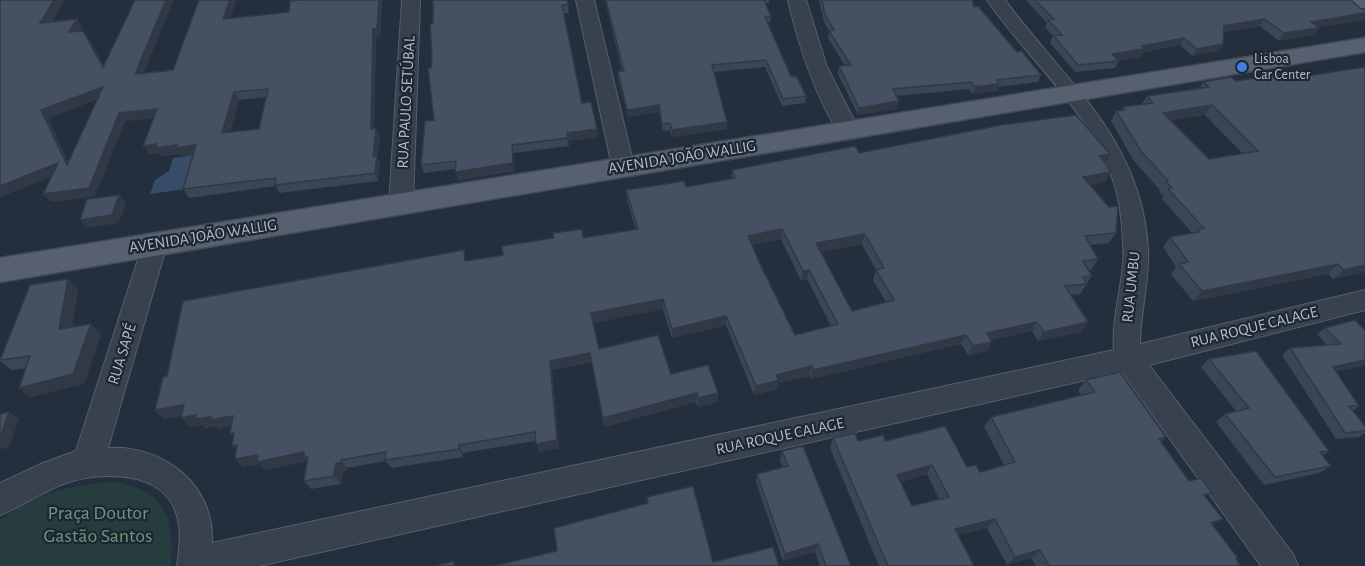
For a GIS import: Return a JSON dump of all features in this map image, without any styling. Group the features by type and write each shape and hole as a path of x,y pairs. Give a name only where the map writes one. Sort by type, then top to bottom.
{"main road":[{"path":"1351,0 1365,9"},
{"name":"AVENIDA JOÃO WALLIG","path":"0,270 1365,45"}],"street":[{"name":"RUA PAULO SETÚBAL","path":"401,204 411,0"},
{"path":"585,0 623,166"},
{"path":"797,0 806,39 815,63 828,95 848,130"},
{"name":"RUA UMBU","path":"996,0 1104,138 1130,196 1137,258 1125,340 1128,359"},
{"name":"RUA SAPÉ","path":"88,463 154,244"},
{"name":"RUA ROQUE CALAGE","path":"194,565 1128,359 1365,300"},
{"path":"1128,359 1281,566"},
{"path":"0,501 44,477 88,463 129,462 162,472 185,493 196,525 194,565"}],"green space":[{"name":"Praça Doutor Gastão Santos","path":"117,482 144,491 161,506 166,514 171,534 171,566 0,566 0,520 27,503 56,491"}],"water":[{"path":"196,155 186,189 150,194 155,180 169,171 173,158"}],"building":[{"path":"0,0 54,0 40,23 77,19 69,32 83,31 103,67 135,0 166,0 135,74 173,70 199,0 230,0 223,19 289,12 290,1 298,0 379,0 377,29 373,29 371,129 376,128 373,156 377,156 375,173 275,185 276,178 183,189 196,145 176,148 177,145 155,148 157,144 143,146 157,109 119,113 89,188 43,194 58,163 0,186","holes":["103,87 67,165 41,110","268,89 259,129 222,133 234,92"]},
{"path":"433,0 567,0 568,5 562,5 582,103 591,102 597,129 567,133 568,138 512,145 513,163 455,172 456,161 421,165 425,121 434,120 428,68 431,68 432,55 430,24 433,23"},
{"path":"606,0 764,0 771,16 765,17 791,76 797,77 806,96 783,99 766,60 712,65 727,122 672,130 670,123 662,124 659,105 627,110 618,71 624,71"},
{"path":"822,0 972,0 974,7 978,6 1017,52 1022,51 1041,75 997,80 999,84 975,87 971,82 893,89 899,101 859,108 839,66 851,65 829,31 834,30 825,15"},
{"path":"1035,0 1351,0 1361,9 1365,9 1365,13 1311,22 1319,28 1284,33 1264,19 1224,26 1223,44 1197,49 1184,38 1142,46 1145,49 1112,54 1119,61 1078,65 1054,36 1062,35 1048,20 1054,19"},
{"path":"1365,67 1365,265 1344,270 1338,264 1202,291 1179,264 1188,262 1170,237 1199,232 1197,230 1204,228 1168,189 1172,188 1166,182 1168,181 1141,151 1116,111 1125,110 1123,107 1153,103 1147,96 1209,87 1203,82 1231,77 1236,81 1294,72 1300,77","holes":["1212,105 1258,151 1209,159 1163,113"]},
{"path":"1076,115 1110,154 1100,156 1111,172 1083,177 1109,207 1118,206 1116,233 1085,236 1098,259 1083,261 1092,276 1083,277 1087,284 1065,286 1088,322 1044,332 1037,322 987,333 992,342 973,346 966,335 813,370 812,366 776,375 779,380 756,386 726,316 672,329 663,299 591,313 599,349 658,335 671,374 708,365 718,393 698,398 697,393 603,418 590,353 550,361 557,440 536,444 535,432 459,445 459,449 385,460 386,452 341,460 340,463 336,463 334,476 304,481 308,457 304,458 304,452 257,462 258,455 235,459 237,445 232,446 234,433 230,434 233,416 210,420 211,417 196,419 196,415 181,418 184,405 155,410 163,377 167,376 183,301 464,250 465,261 503,255 502,246 554,238 553,233 582,229 583,238 638,229 626,190 684,181 686,187 735,178 732,170 855,146 859,153 1001,125","holes":["782,229 803,271 809,270 838,324 795,335 748,236","865,234 884,268 876,270 894,300 852,311 816,243"]},
{"path":"119,195 112,215 80,220 87,199"},
{"path":"68,279 59,329 91,324 73,374 19,388 30,356 0,360 30,285"},
{"path":"1355,320 1365,330 1365,360 1333,367 1359,406 1349,406 1365,426 1365,431 1345,433 1290,348 1341,344 1325,328"},
{"path":"1256,351 1329,451 1320,452 1331,466 1275,477 1225,414 1249,408 1209,359"},
{"path":"1120,372 1166,437 1159,439 1189,481 1201,478 1212,493 1204,495 1223,519 1211,523 1238,558 1236,559 1241,566 1049,566 1040,550 1015,557 995,519 955,529 974,566 888,566 833,438 855,433 858,441 883,435 885,441 945,426 967,467 976,465 980,472 1015,462 991,417 1095,392 1086,380","holes":["932,465 949,497 912,506 897,475"]},
{"path":"9,412 0,438 0,414"},
{"path":"803,446 851,566 826,566 818,544 785,554 757,474 788,466 782,451"},
{"path":"693,486 713,562 773,547 779,566 493,566 557,551 554,528 648,503 647,497"},
{"path":"454,561 454,566 434,566"}],"place":[{"name":"Lisboa Car Center","path":"1242,67"}]}
